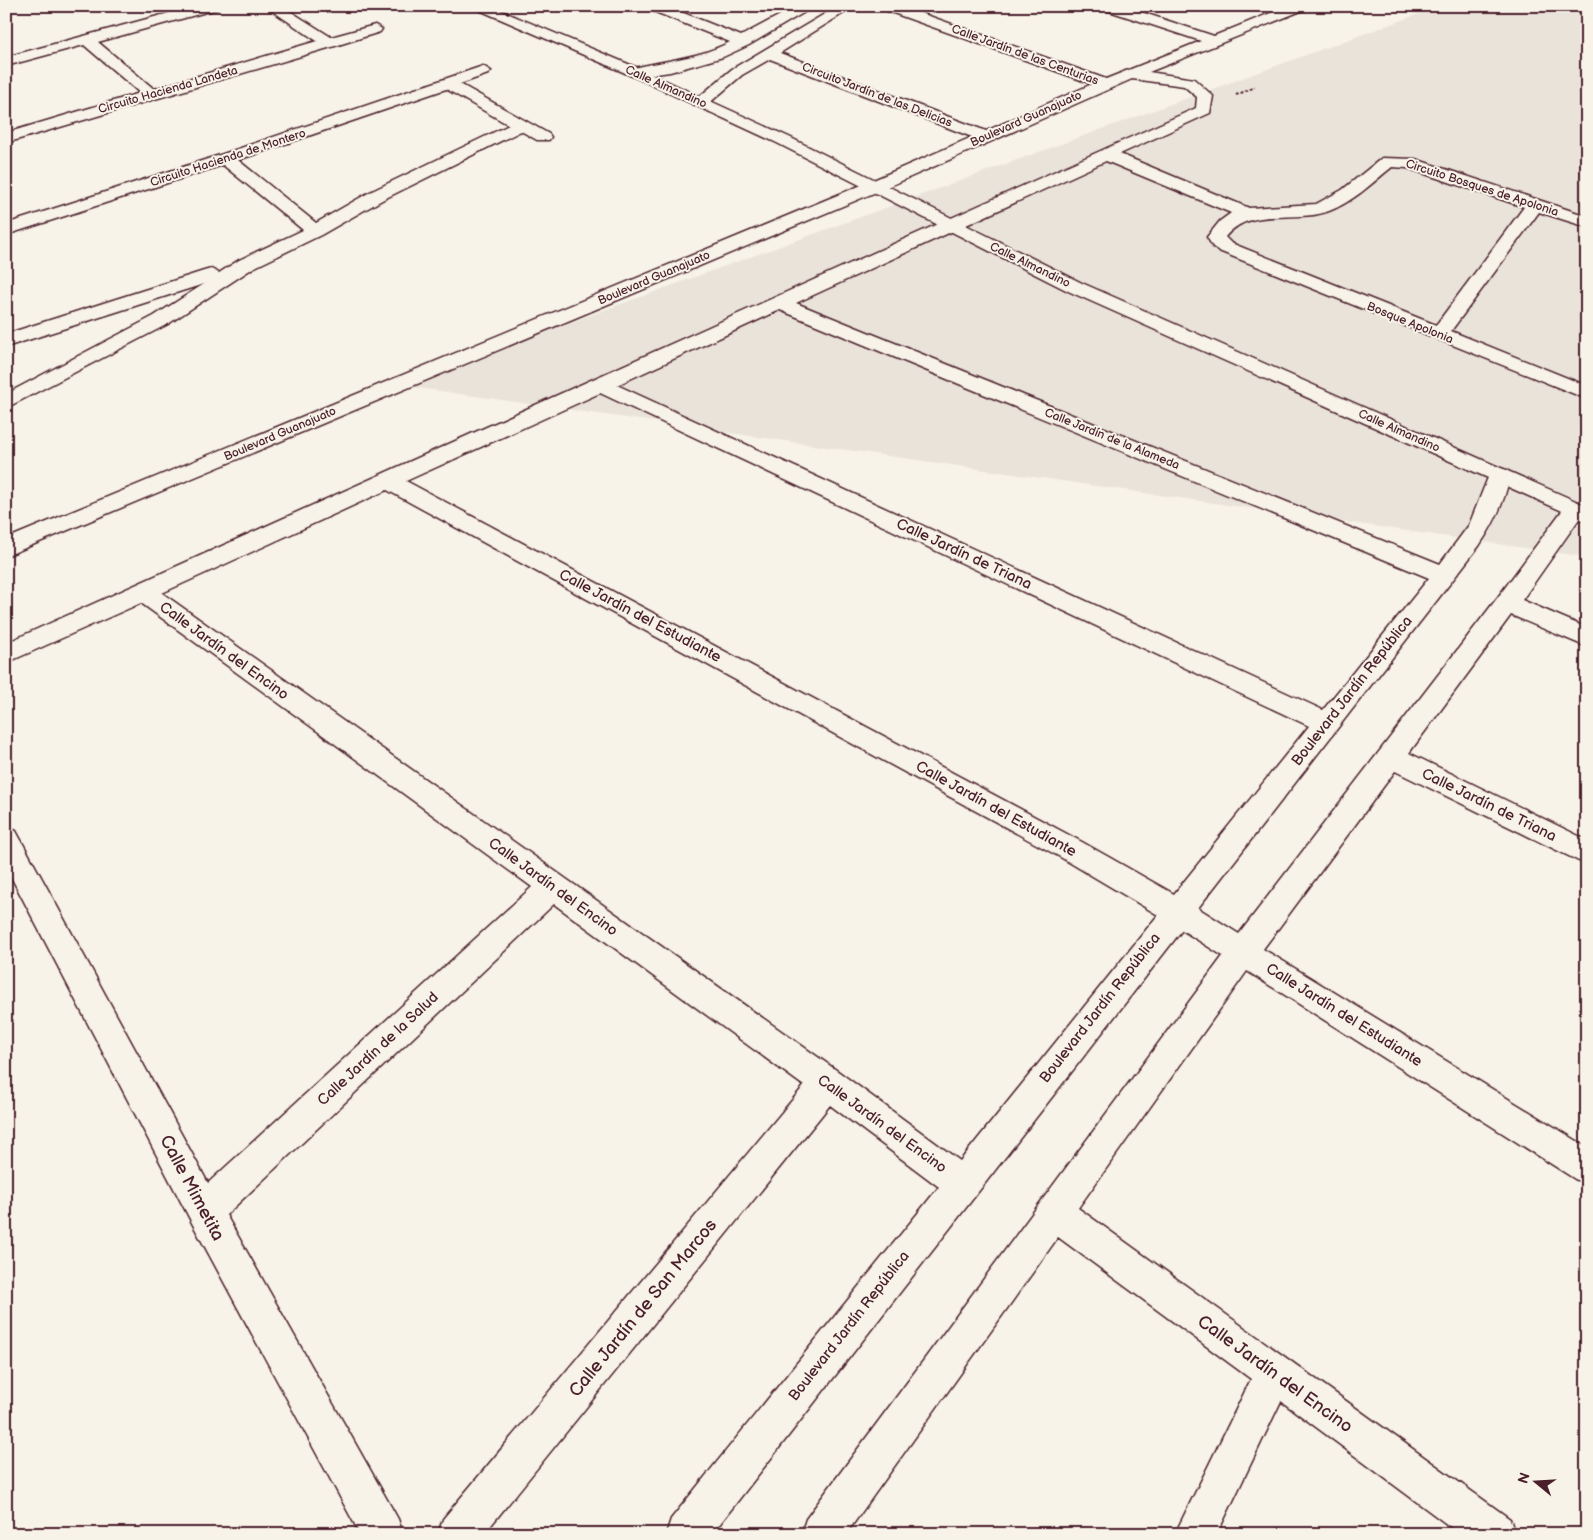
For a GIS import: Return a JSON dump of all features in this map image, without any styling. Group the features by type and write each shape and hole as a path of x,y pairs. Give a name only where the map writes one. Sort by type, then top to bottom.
{"street":[{"path":"6,62 212,6"},
{"path":"272,6 330,42"},
{"name":"Calle Almandino","path":"477,6 636,72 832,163 1075,287 1581,512"},
{"path":"653,6 744,42"},
{"path":"636,72 670,67 718,54 744,42 808,6"},
{"path":"700,102 746,66 848,6"},
{"name":"Calle Jardín de las Centurias","path":"887,6 1106,84"},
{"path":"1108,6 1213,40"},
{"name":"Boulevard Guanajuato","path":"6,548 875,186 1106,84 1301,6"},
{"name":"Circuito Hacienda Landeta","path":"6,138 375,30"},
{"path":"87,40 151,95"},
{"name":"Circuito Jardín de las Delicias","path":"768,53 986,137"},
{"path":"718,54 746,66"},
{"name":"Circuito Hacienda de Montero","path":"6,230 226,159 483,71"},
{"path":"6,654 1204,110 1205,96 1200,89 1189,82 1130,74"},
{"path":"449,84 543,137"},
{"path":"6,341 246,264 315,231 376,196 521,125"},
{"path":"1106,154 1245,213"},
{"path":"226,159 315,231"},
{"name":"Circuito Bosques de Apolonia","path":"1245,213 1298,212 1323,207 1334,202 1388,162 1395,161 1409,163 1587,222"},
{"path":"1439,334 1535,205"},
{"name":"Bosque Apolonia","path":"1245,213 1220,231 1216,237 1219,244 1587,393"},
{"path":"6,402 161,320 246,264"},
{"name":"Calle Jardín de la Alameda","path":"780,303 1444,575"},
{"name":"Calle Jardín de Triana","path":"600,385 1327,723"},
{"name":"Boulevard Jardín República","path":"686,1534 1444,575 1485,520 1495,496 1499,475"},
{"name":"Calle Jardín del Estudiante","path":"388,481 1063,845 1177,911 1587,1167"},
{"path":"821,1534 1243,952 1507,603 1581,512"},
{"name":"Calle Jardín del Encino","path":"143,592 827,1083 962,1183"},
{"path":"1507,603 1587,638"},
{"name":"Calle Jardín de Triana","path":"1392,757 1587,853"},
{"name":"Calle Mimetita","path":"6,839 204,1211 383,1534"},
{"name":"Calle Jardín de la Salud","path":"204,1211 552,887"},
{"name":"Calle Jardín de San Marcos","path":"458,1534 827,1083"},
{"name":"Calle Jardín del Encino","path":"1055,1213 1495,1534"},
{"path":"1195,1534 1274,1373"}],"shaded area":[{"path":"1441,6 1587,6 1587,557 398,385"}]}
